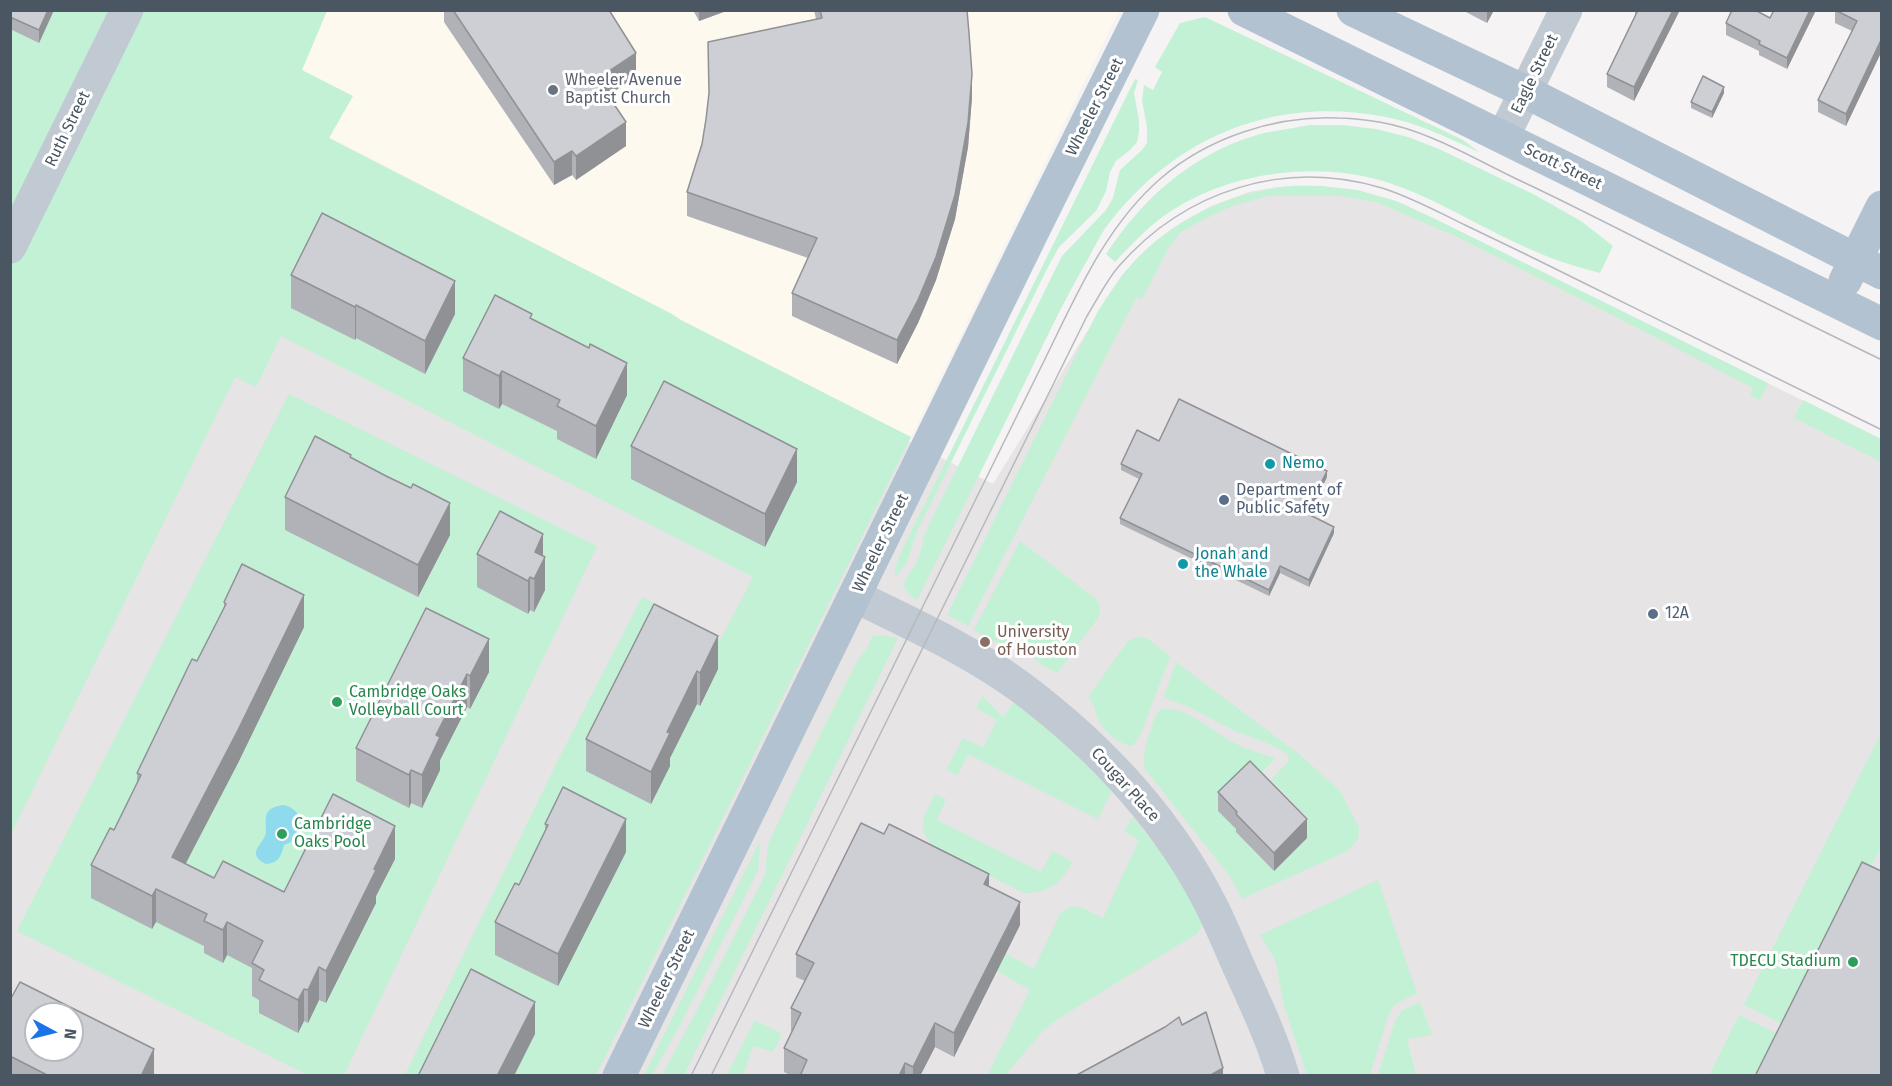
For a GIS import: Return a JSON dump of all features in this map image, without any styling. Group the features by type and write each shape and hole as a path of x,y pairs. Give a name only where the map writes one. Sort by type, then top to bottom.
{"main road":[{"name":"Wheeler Street","path":"619,1076 1143,10"},
{"name":"Scott Street","path":"1244,10 1881,324"},
{"path":"1353,10 1526,92 1868,267"},
{"path":"1835,301 1868,267 1881,207"}],"street":[{"name":"Ruth Street","path":"10,247 126,10"},
{"name":"Eagle Street","path":"1503,137 1566,10"},
{"name":"Cougar Place","path":"855,596 980,660 1019,686 1105,758 1167,834 1211,906 1261,1017 1283,1076"}],"shaded area":[{"path":"327,11 1119,11 911,437 329,137 301,71"},
{"name":"University of Houston","path":"333,148 993,484 1122,275 1151,245 1173,228 1211,206 1249,192 1277,187 1321,186 1357,190 1396,201 1881,439 1881,1075 11,1075 10,799"}],"green space":[{"path":"11,11 327,11 302,70 353,96 329,138 911,437 596,1075 405,1075 559,758 642,597 721,639 753,577 281,336 256,387 235,377 11,834"},
{"path":"1205,17 1463,140 1479,152 1410,123 1386,117 1345,112 1305,112 1266,118 1230,130 1195,147 1163,169 1133,196 1106,227 1099,239 1057,317 917,600 905,590 904,585 918,558 925,533 1062,256 1106,210 1113,198 1120,170 1147,143 1147,127 1142,100 1144,85 1153,90 1162,72 1155,67 1180,23"},
{"path":"1135,79 1138,80 1134,93 1139,120 1137,142 1116,161 1110,172 1106,191 1096,211 1059,247 1049,265 918,529 907,562 895,578 895,569 901,552"},
{"path":"1310,125 1342,125 1376,129 1408,137 1439,149 1535,195 1581,221 1613,246 1600,273 1532,250 1436,203 1383,181 1356,175 1297,172 1239,181 1211,190 1161,218 1115,262 1106,254 1147,202 1193,165 1245,139 1264,133"},
{"path":"1321,186 1357,190 1396,201 1768,383 1760,400 1750,396 1753,388 1622,320 1455,236 1376,202 1341,196 1268,196 1232,206 1180,233 1169,247 1142,299 1136,298 968,626 947,615 1098,311 1136,259 1171,230 1210,207 1253,192 1281,187"},
{"path":"289,394 597,546 344,1075 308,1075 17,931"},
{"path":"1803,400 1881,439 1881,462 1794,418"},
{"path":"1020,541 1096,599 1100,606 1098,618 1057,673 1019,649 994,641 974,630"},
{"path":"872,636 898,638 684,1075 662,1075 765,875 768,845 771,838 856,663 868,647"},
{"path":"1140,636 1170,656 1140,736 1132,746 1117,740 1103,728 1088,697 1128,641"},
{"path":"1176,662 1299,754 1340,791 1359,828 1358,839 1347,851 1242,899 1229,875 1145,769 1145,749 1158,713 1162,709 1170,708 1179,711 1200,721 1236,744 1275,758 1222,815 1276,865 1308,818 1271,780 1288,762 1289,755 1164,696"},
{"path":"982,696 1003,717 1014,702 1061,741 1112,790 1098,819 968,754 958,775 946,770 963,738 983,748 997,720 976,708"},
{"path":"1881,733 1881,847 1862,885 1881,1075 1709,1076 1739,1015 1786,1038 1791,1028 1744,1005"},
{"path":"935,794 946,799 937,820 1041,872 1053,851 1072,862 1053,886 1033,893 1024,893 934,848 923,832 923,824 924,816"},
{"path":"1133,817 1163,855 1192,900 1201,917 1202,925 1198,933 1059,1018 1043,1031 1005,1075 987,1076 1030,990 997,971 1006,954 1034,969 1060,914 1071,907 1076,907 1103,918 1139,840 1124,831"},
{"path":"760,841 758,870 679,1027 652,1075 644,1075"},
{"path":"1378,880 1417,993 1394,1005 1387,1019 1370,1075 1307,1075 1284,1006 1276,963 1260,935"},
{"path":"1420,1002 1432,1035 1407,1039 1416,1075 1378,1075 1396,1019 1403,1010"},
{"path":"755,1020 782,1034 773,1052 753,1046 743,1075 727,1075"}],"water":[{"name":"Cambridge Oaks Pool","path":"283,805 297,813 302,828 296,839 284,845 277,860 266,864 257,856 257,848 265,836 268,811"}],"building":[{"path":"10,10 48,10 39,30 10,17"},
{"name":"Wheeler Avenue Baptist Church","path":"453,10 609,10 636,53 597,79 626,122 576,156 572,151 554,162"},
{"path":"820,10 967,10 972,74 968,123 955,195 936,257 918,300 897,340 792,293 817,238 687,192 702,144 706,119 709,93 708,42 822,18"},
{"path":"1638,10 1673,10 1634,87 1607,74"},
{"path":"1732,10 1755,10 1770,18 1774,10 1810,10 1787,58 1726,23"},
{"path":"1835,10 1881,10 1881,40 1846,114 1818,100 1857,21"},
{"path":"1703,76 1724,87 1712,112 1691,102"},
{"path":"322,213 455,281 425,341 356,305 355,307 291,275"},
{"path":"495,295 532,314 530,318 589,348 590,344 627,363 596,426 557,406 560,400 502,371 499,376 463,358"},
{"path":"664,381 797,449 765,514 631,446"},
{"name":"Department of Public Safety","path":"1179,399 1327,471 1306,513 1334,527 1309,580 1280,566 1269,590 1120,518 1142,474 1121,464 1137,430 1159,441"},
{"path":"315,436 386,476 411,488 413,484 450,503 418,565 285,497"},
{"path":"500,511 543,534 535,552 545,557 534,579 530,577 528,581 477,554"},
{"path":"242,564 304,595 172,857 214,878 223,861 284,892 333,794 395,826 326,971 319,967 308,990 304,989 298,1000 259,980 264,970 252,963 263,941 227,922 223,930 204,921 207,914 156,889 152,896 91,865 110,828 114,830 141,775 137,773 192,659 197,661 226,604 224,602"},
{"path":"654,604 718,636 700,673 697,671 667,732 670,733 651,772 586,739"},
{"path":"426,608 489,639 470,676 467,674 436,735 440,737 422,775 411,770 409,775 356,748"},
{"path":"1250,761 1307,819 1274,853 1218,792"},
{"path":"563,787 626,819 558,954 495,922 515,883 519,885 548,825 545,824"},
{"path":"861,823 884,834 889,824 989,874 984,884 1020,902 954,1033 935,1023 913,1067 905,1063 899,1076 800,1076 807,1060 784,1048 801,1013 791,1008 814,963 796,954"},
{"name":"TDECU Stadium","path":"1862,862 1881,871 1881,1076 1755,1076"},
{"path":"471,969 535,1002 497,1076 418,1076"},
{"path":"20,982 60,1002 24,1002 24,1062 84,1062 84,1014 154,1049 141,1076 49,1076 10,1056 10,1000"},
{"path":"1206,1012 1223,1068 1209,1076 1075,1076 1179,1017 1182,1025"}],"tram line":[{"path":"691,1076 1093,264 1123,219 1141,198 1179,164 1221,141 1267,125 1314,118 1348,118 1397,126 1452,147 1882,360"},
{"path":"711,1076 1087,316 1119,266 1146,240 1175,218 1206,200 1239,188 1273,180 1309,177 1345,180 1382,188 1424,205 1882,430"}],"place":[{"name":"Wheeler Avenue Baptist Church","path":"553,90"},
{"name":"Nemo","path":"1270,464"},
{"name":"Department of Public Safety","path":"1224,500"},
{"name":"Jonah and the Whale","path":"1183,564"},
{"name":"12A","path":"1653,614"},
{"name":"University of Houston","path":"985,642"},
{"name":"Cambridge Oaks Volleyball Court","path":"337,702"},
{"name":"Cambridge Oaks Pool","path":"282,834"},
{"name":"TDECU Stadium","path":"1853,962"}]}
